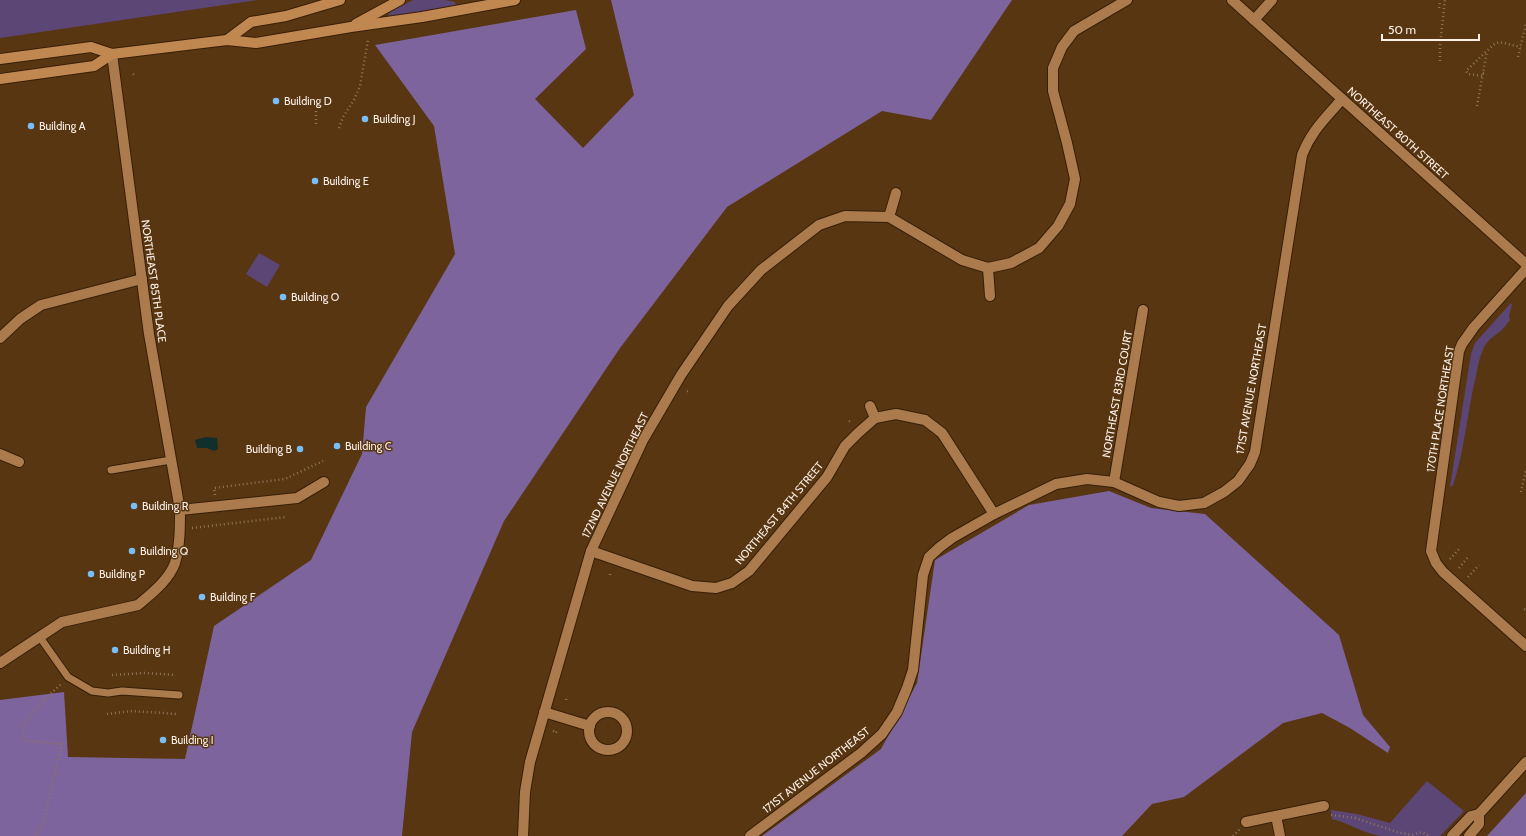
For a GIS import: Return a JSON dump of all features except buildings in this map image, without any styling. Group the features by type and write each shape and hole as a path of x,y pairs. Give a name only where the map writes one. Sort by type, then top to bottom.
{"main road":[{"path":"227,40 251,22 286,16 340,0"},
{"path":"351,27 400,0"},
{"path":"0,59 91,47 112,54 227,40 256,44 515,0"},
{"path":"0,79 94,66 112,54"}],"street":[{"name":"172ND AVENUE NORTHEAST","path":"524,836 526,785 530,762 591,551 643,440 681,375 728,306 761,270 819,225 845,216 889,217 962,260 988,268 1011,263 1038,248 1058,226 1070,204 1075,179 1053,91 1053,68 1062,47 1074,31 1127,0"},
{"name":"NORTHEAST 80TH STREET","path":"1232,0 1526,264"},
{"path":"1254,20 1272,0"},
{"name":"NORTHEAST 85TH PLACE","path":"0,664 39,636 62,622 138,605 146,599 164,580 174,564 180,539 180,510 149,334 112,54"},
{"name":"171ST AVENUE NORTHEAST","path":"750,836 862,753 882,734 897,712 913,670 923,575 929,557 952,538 994,514 1056,484 1087,479 1114,482 1159,502 1180,506 1204,502 1224,492 1238,481 1250,464 1255,452 1302,155 1308,140 1342,99"},
{"path":"889,217 896,193"},
{"path":"988,268 990,296"},
{"name":"170TH PLACE NORTHEAST","path":"1526,269 1474,327 1459,351 1430,551 1436,563 1447,575 1526,646"},
{"path":"0,338 20,319 41,305 142,279"},
{"name":"NORTHEAST 83RD COURT","path":"1114,482 1143,310"},
{"path":"870,406 875,418 896,414 925,420 942,432 994,514"},
{"name":"NORTHEAST 84TH STREET","path":"591,551 692,586 716,588 732,583 749,571 827,477 845,446 875,418"},
{"path":"0,454 19,462"},
{"path":"180,510 297,498 324,482"},
{"path":"544,712 590,726"},
{"path":"1452,836 1471,816 1479,814 1526,762"},
{"path":"1246,822 1324,806"},
{"path":"1469,836 1479,824 1479,814"},
{"path":"1276,816 1280,836"}],"lane":[{"path":"111,470 171,460"},
{"path":"39,636 68,677 92,691 108,693 122,691 179,695"}],"path":[{"path":"1439,8 1440,0"},
{"path":"1440,61 1440,45 1445,0"},
{"path":"1518,57 1526,23"},
{"path":"339,128 343,117 354,100 360,86 368,40"},
{"path":"1487,74 1468,74 1466,71 1493,44 1499,42 1521,47"},
{"path":"1477,106 1487,51"},
{"path":"316,108 316,124"},
{"path":"215,498 214,488 285,479 323,461"},
{"path":"1521,492 1526,470"},
{"path":"192,528 286,516"},
{"path":"1450,559 1460,548"},
{"path":"1458,568 1469,556"},
{"path":"1468,577 1479,565"},
{"path":"112,674 143,673 176,675"},
{"path":"36,836 43,824 62,744 25,741 22,726 42,702 68,677"},
{"path":"566,700 567,696"},
{"path":"107,714 132,711 177,714"},
{"path":"553,731 556,733 557,729"},
{"path":"1331,815 1355,818 1397,832 1412,835 1422,832 1429,836"},
{"path":"1233,836 1237,831"}],"shaded area":[{"path":"0,0 257,0 0,38"},
{"path":"413,0 445,0 455,2 456,6 391,18 388,16 390,12"},
{"path":"611,0 1012,0 931,120 882,111 727,207 620,348 504,521 412,732 402,836 0,836 0,700 64,692 68,757 185,759 214,626 311,560 362,454 366,407 455,254 434,126 375,45 576,10 586,49 535,99 583,148 634,95"},
{"path":"259,253 280,265 267,287 246,274"},
{"path":"1511,303 1512,305 1509,315 1510,320 1502,330 1488,342 1478,364 1457,472 1453,485 1450,487 1471,354 1475,343"},
{"path":"1109,491 1151,508 1205,514 1339,635 1363,715 1390,747 1388,753 1350,728 1322,713 1283,723 1184,797 1152,804 1122,836 762,836 881,749 917,683 935,560 1029,505"},
{"path":"1427,781 1464,811 1440,836 1381,836 1332,819 1331,810 1357,814 1390,823"},
{"path":"1526,793 1526,836 1487,836"}],"water":[{"path":"206,437 217,438 218,449 214,451 207,448 197,448 195,440"}],"place":[{"name":"Building D","path":"276,101"},
{"name":"Building J","path":"365,119"},
{"name":"Building A","path":"31,126"},
{"name":"Building E","path":"315,181"},
{"name":"Building O","path":"283,297"},
{"name":"Building C","path":"337,446"},
{"name":"Building B","path":"300,449"},
{"name":"Building R","path":"134,506"},
{"name":"Building Q","path":"132,551"},
{"name":"Building P","path":"91,574"},
{"name":"Building F","path":"202,597"},
{"name":"Building H","path":"115,650"},
{"name":"Building I","path":"163,740"}]}
